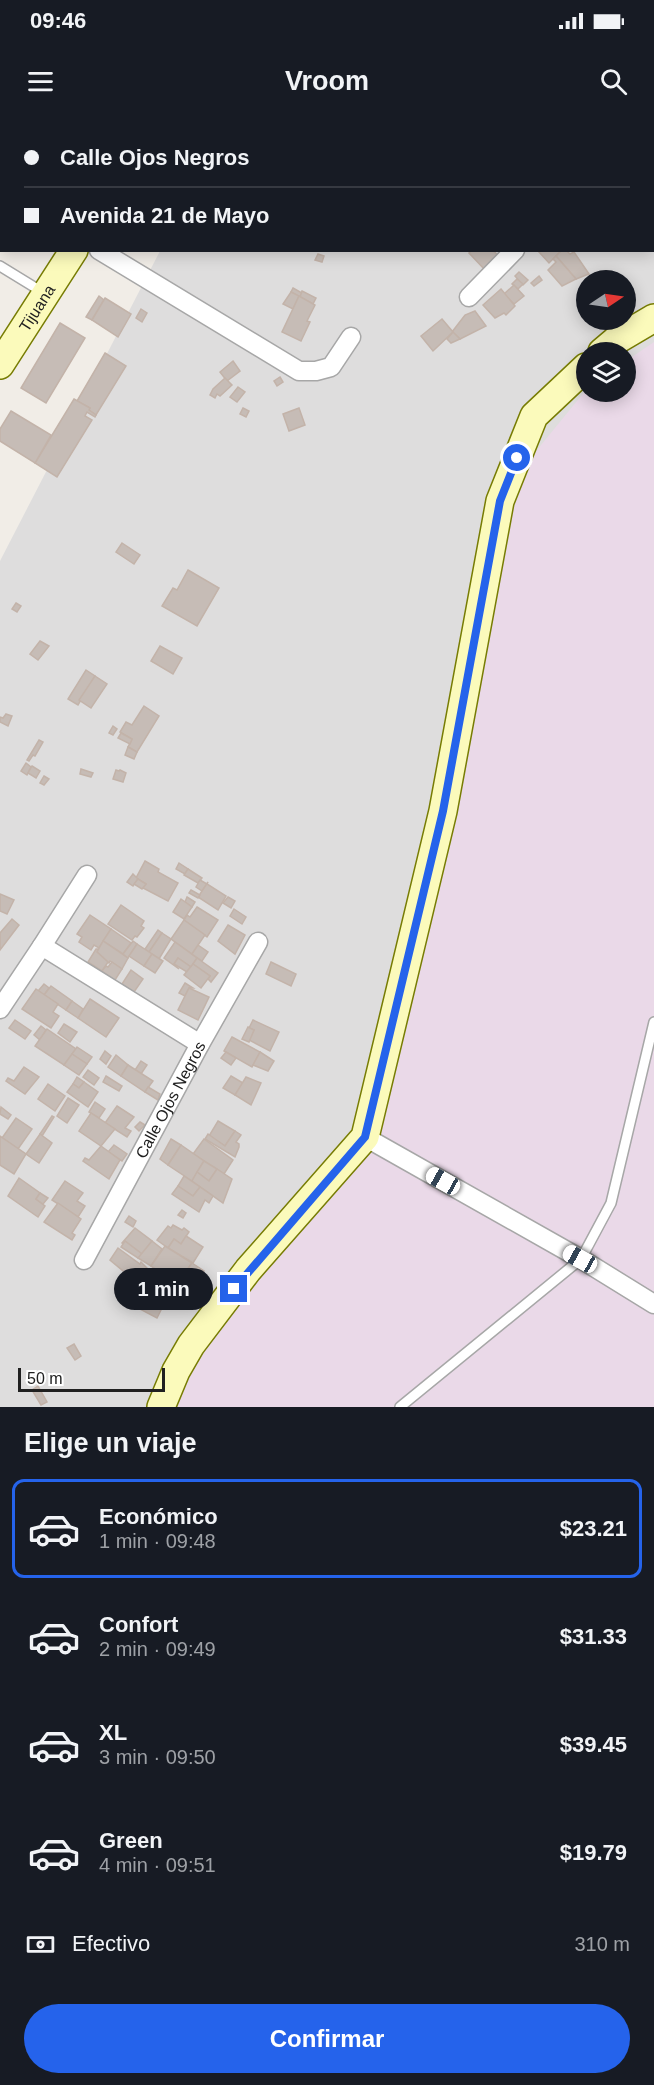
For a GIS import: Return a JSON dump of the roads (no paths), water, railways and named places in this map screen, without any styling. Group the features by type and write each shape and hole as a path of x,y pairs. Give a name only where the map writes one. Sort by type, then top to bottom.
{"street":[{"name":"Tijuana","path":"0,365 73,252"},
{"path":"102,252 299,371 331,367 351,338"},
{"path":"469,297 513,252"},
{"path":"614,342 654,318"},
{"path":"161,1407 176,1371 191,1345 248,1270 365,1137 443,811 500,501 534,416 576,376"},
{"path":"0,1009 87,875"},
{"name":"Calle Ojos Negros","path":"84,1260 200,1044 258,942"},
{"path":"42,946 200,1044"},
{"path":"365,1137 580,1259 654,1304"}],"lane":[{"path":"0,266 45,294"},
{"path":"400,1407 580,1259 611,1203 654,1022"}]}
